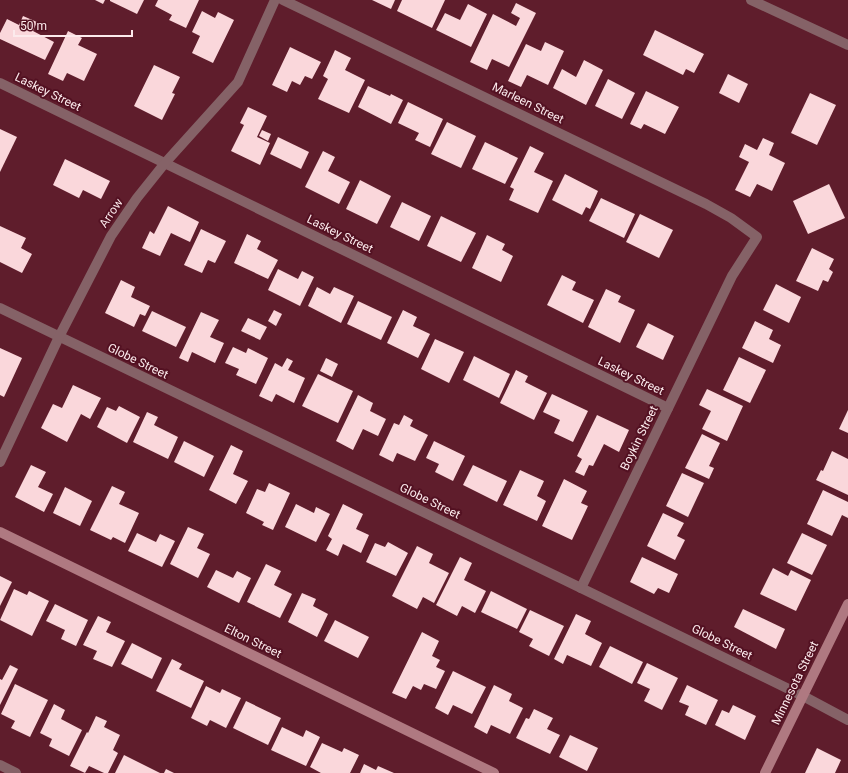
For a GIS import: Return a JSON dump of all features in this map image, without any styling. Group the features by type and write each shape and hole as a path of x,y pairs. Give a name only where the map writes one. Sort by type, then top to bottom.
{"street":[{"name":"Arrow","path":"0,462 59,337 111,236 137,198 165,163 238,82 275,0"},
{"name":"Marleen Street","path":"283,0 706,204 731,218 757,237"},
{"path":"751,0 848,45"},
{"name":"Laskey Street","path":"0,83 668,408"},
{"name":"Boykin Street","path":"581,588 732,276 757,237"},
{"name":"Globe Street","path":"0,308 581,588 803,696 848,720"},
{"name":"Elton Street","path":"0,532 494,773"},
{"name":"Minnesota Street","path":"766,773 848,604"},
{"path":"0,765 16,773"}],"building":[{"path":"95,0 105,0 103,4"},
{"path":"110,0 144,0 137,14"},
{"path":"158,0 199,0 186,28 169,20 172,15 155,6"},
{"path":"372,0 395,0 391,9"},
{"path":"402,0 445,0 432,28 397,11"},
{"path":"516,3 536,13 509,67 492,59 487,70 470,62 493,14 516,26 520,18 511,13"},
{"path":"468,4 487,14 471,47 436,30 445,13 460,20"},
{"path":"202,11 215,18 218,12 234,20 213,63 192,53 200,36 192,32"},
{"path":"23,16 37,22 33,31 54,42 45,60 0,39 0,33 7,19 19,25"},
{"path":"655,30 704,54 694,73 686,69 683,75 643,55"},
{"path":"68,31 82,38 78,45 97,54 84,81 67,73 63,81 48,74"},
{"path":"545,42 564,51 548,85 527,75 521,87 508,81 526,44 541,51"},
{"path":"290,47 321,62 312,79 305,76 300,85 292,81 287,92 272,85"},
{"path":"335,50 351,58 345,70 365,80 349,113 318,99 328,79 323,76"},
{"path":"584,60 603,70 586,105 553,88 562,69 576,77"},
{"path":"154,65 180,77 172,93 175,94 162,120 134,106"},
{"path":"728,74 748,84 739,103 719,93"},
{"path":"608,79 635,93 622,119 595,106"},
{"path":"368,86 403,100 391,124 358,107"},
{"path":"646,91 679,107 665,134 644,124 641,129 630,124"},
{"path":"810,93 836,105 817,145 791,133"},
{"path":"408,102 443,119 430,147 415,140 419,133 398,123"},
{"path":"248,107 267,116 257,137 270,143 260,165 231,151 244,125 240,123"},
{"path":"447,122 476,136 461,168 431,154"},
{"path":"0,129 17,137 0,172"},
{"path":"262,130 271,134 268,141 259,136"},
{"path":"278,137 309,152 301,169 270,154"},
{"path":"763,138 774,143 769,155 785,163 772,191 757,184 750,197 735,190 749,162 739,157 745,144 757,150"},
{"path":"485,142 518,158 505,184 472,169"},
{"path":"530,146 544,153 534,172 553,181 538,213 509,200 514,189 510,187"},
{"path":"323,151 335,157 328,171 350,182 339,204 305,187"},
{"path":"65,159 110,181 101,199 83,190 79,198 53,185"},
{"path":"565,174 598,191 590,209 586,207 582,215 552,200"},
{"path":"360,180 391,196 377,224 346,209"},
{"path":"829,184 845,218 808,234 793,201"},
{"path":"601,198 635,214 624,238 589,221"},
{"path":"402,202 431,216 419,241 390,227"},
{"path":"168,206 199,222 190,242 171,233 160,256 142,248 150,231 154,234"},
{"path":"640,214 673,230 659,258 626,242"},
{"path":"441,216 476,233 461,262 427,246"},
{"path":"0,226 26,238 21,248 32,254 22,273 0,262"},
{"path":"201,229 226,241 215,263 208,260 202,273 184,265"},
{"path":"247,234 261,241 257,249 278,260 268,279 234,263"},
{"path":"487,235 505,244 502,250 513,256 501,282 472,268"},
{"path":"812,248 834,259 829,269 833,272 828,282 823,280 818,291 796,281"},
{"path":"278,269 298,279 302,271 314,277 300,306 268,290"},
{"path":"562,275 576,282 572,290 594,300 583,323 547,305"},
{"path":"121,280 135,287 131,297 150,306 145,316 140,314 134,327 105,313"},
{"path":"776,284 801,297 789,323 763,310"},
{"path":"317,287 330,294 334,287 354,296 341,323 308,306"},
{"path":"606,289 621,296 618,302 635,310 620,343 588,327"},
{"path":"358,301 392,317 381,340 347,324"},
{"path":"274,310 282,314 276,326 268,321"},
{"path":"403,310 417,317 413,326 430,334 418,358 387,343"},
{"path":"152,311 186,327 176,347 142,331"},
{"path":"201,312 219,320 210,337 224,343 215,363 192,352 188,362 179,358"},
{"path":"248,318 267,327 260,340 241,331"},
{"path":"755,321 773,330 769,339 781,345 773,363 742,348"},
{"path":"648,323 674,336 663,360 636,347"},
{"path":"435,339 464,352 449,383 421,369"},
{"path":"233,347 246,353 248,348 268,358 256,384 236,375 239,369 225,363"},
{"path":"0,348 22,358 4,397 0,395"},
{"path":"474,356 510,374 499,398 463,380"},
{"path":"739,357 766,370 750,403 723,390"},
{"path":"287,358 293,361 288,370 305,378 294,403 276,394 272,402 259,396 275,363 282,367"},
{"path":"326,358 338,364 332,377 320,371"},
{"path":"516,370 528,376 525,382 547,393 534,420 500,403"},
{"path":"318,374 353,391 338,423 302,406"},
{"path":"73,385 101,398 90,419 81,414 67,442 41,428 53,404 62,408"},
{"path":"707,389 743,406 727,441 702,429 711,411 699,405"},
{"path":"552,394 588,411 573,442 554,433 560,420 543,412"},
{"path":"358,395 373,403 370,411 386,419 378,436 363,429 353,450 336,441"},
{"path":"119,406 140,417 127,443 97,427 107,407 116,411"},
{"path":"848,410 848,433 839,429"},
{"path":"147,412 158,417 154,425 178,437 168,459 133,442"},
{"path":"404,415 413,420 410,426 428,435 415,461 397,453 393,462 379,455 394,423 399,425"},
{"path":"597,415 629,430 619,452 604,444 593,466 589,465 584,476 575,472 582,459 577,456"},
{"path":"702,434 720,443 709,466 714,468 709,479 685,468"},
{"path":"184,441 214,456 204,477 174,462"},
{"path":"434,441 465,456 453,481 435,472 439,464 426,458"},
{"path":"231,445 243,451 233,474 248,481 236,504 209,490"},
{"path":"832,451 848,459 848,495 816,480 821,470 823,471"},
{"path":"31,465 46,472 38,487 53,494 44,512 15,497"},
{"path":"473,465 507,481 497,502 463,485"},
{"path":"520,470 544,481 537,496 546,501 537,521 503,505"},
{"path":"682,473 704,483 688,517 666,506"},
{"path":"564,479 587,491 581,503 588,506 572,540 542,526"},
{"path":"269,483 290,493 273,530 262,525 264,522 246,513 257,489 265,492"},
{"path":"112,486 125,492 119,504 139,513 125,543 113,537 111,540 90,530"},
{"path":"65,487 92,501 80,526 53,513"},
{"path":"823,490 848,502 848,518 842,515 832,536 807,524"},
{"path":"296,504 314,513 316,507 330,514 316,542 285,527"},
{"path":"343,504 363,514 356,529 369,535 361,553 343,544 338,556 326,550 332,539 328,536"},
{"path":"663,513 684,523 677,536 685,540 675,560 647,546"},
{"path":"188,527 204,534 197,548 210,554 198,578 170,564"},
{"path":"137,533 156,542 160,534 175,541 162,567 128,551"},
{"path":"802,533 827,545 812,575 787,563"},
{"path":"388,542 408,553 396,576 366,562 375,543 385,547"},
{"path":"417,546 433,554 429,563 449,573 434,603 423,597 417,609 392,596"},
{"path":"460,557 472,563 464,580 486,591 475,613 462,606 457,616 436,605"},
{"path":"642,557 678,574 669,593 658,588 654,594 630,582"},
{"path":"266,564 281,571 274,585 292,594 280,618 247,602"},
{"path":"773,568 788,576 791,570 811,580 796,611 760,594"},
{"path":"216,570 233,578 237,571 251,578 239,603 207,587"},
{"path":"0,576 12,582 0,606"},
{"path":"14,589 27,595 29,591 49,601 32,636 0,620"},
{"path":"491,591 527,609 517,629 481,612"},
{"path":"302,593 316,599 313,606 328,614 317,637 288,622"},
{"path":"55,604 88,620 76,646 61,639 65,630 46,621"},
{"path":"743,609 785,629 776,649 734,627"},
{"path":"530,610 564,626 549,656 529,646 533,639 519,632"},
{"path":"576,614 591,621 585,634 602,643 591,666 567,655 563,664 554,659"},
{"path":"98,616 111,622 106,632 125,641 112,667 93,659 97,651 83,645"},
{"path":"335,620 369,637 358,658 324,641"},
{"path":"422,632 439,641 432,656 440,660 436,667 445,671 436,689 424,684 421,690 413,686 406,699 392,693"},
{"path":"132,643 162,658 152,679 121,664"},
{"path":"610,646 643,662 632,684 599,667"},
{"path":"172,659 182,664 179,669 204,681 191,708 156,691"},
{"path":"647,663 678,678 662,710 644,701 650,689 637,683"},
{"path":"10,665 18,669 0,705 0,679 2,680"},
{"path":"453,671 486,687 472,714 453,705 448,715 435,708"},
{"path":"15,684 48,700 30,737 11,728 15,721 1,714"},
{"path":"494,685 512,694 509,701 523,708 510,734 491,725 487,734 474,727"},
{"path":"687,685 718,700 706,725 685,715 689,706 679,702"},
{"path":"206,686 220,693 222,689 241,698 226,728 210,720 207,726 191,718"},
{"path":"246,701 281,718 268,745 233,728"},
{"path":"54,704 65,710 61,719 82,730 69,756 49,746 52,739 40,733"},
{"path":"733,705 756,716 745,740 715,725 722,710 729,713"},
{"path":"534,709 553,718 547,729 560,735 550,754 516,738 526,718 529,719"},
{"path":"96,716 107,721 104,727 120,735 113,750 118,753 108,773 104,773 89,766 85,773 70,766"},
{"path":"282,727 303,737 306,730 320,737 306,766 271,750"},
{"path":"570,735 598,748 587,771 559,757"},
{"path":"322,743 342,752 344,748 359,755 350,773 321,773 310,767"},
{"path":"817,748 841,760 835,773 805,773"},
{"path":"124,755 160,773 115,773"},
{"path":"364,764 376,770 378,766 394,773 360,773"},
{"path":"166,769 174,773 164,773"}]}
